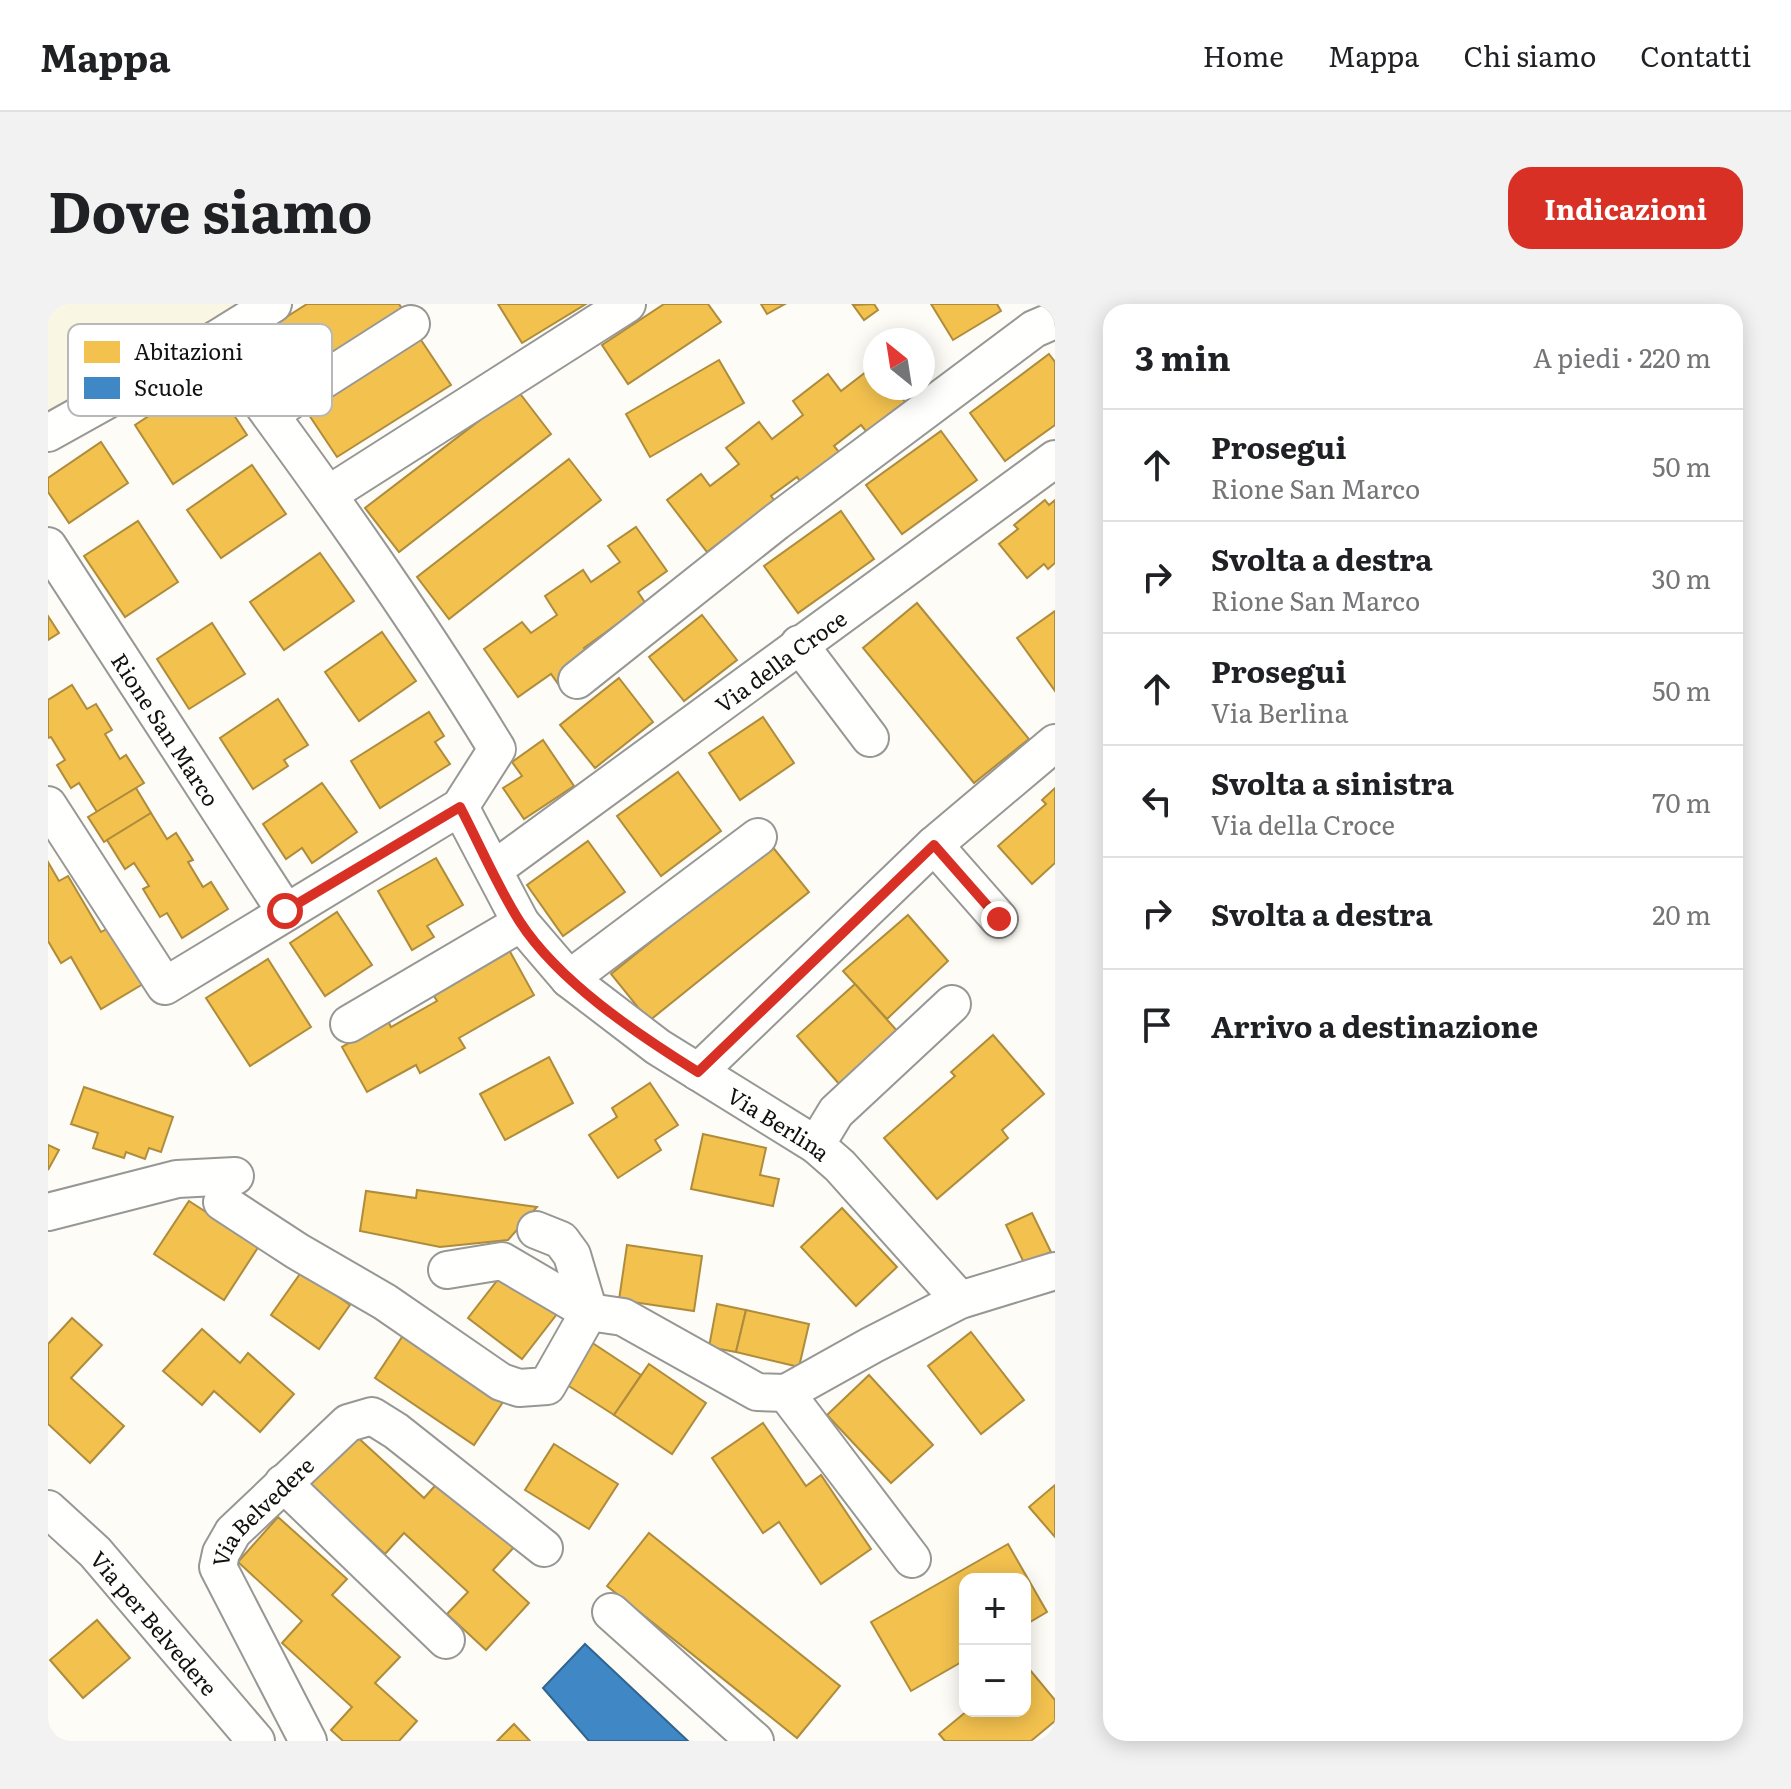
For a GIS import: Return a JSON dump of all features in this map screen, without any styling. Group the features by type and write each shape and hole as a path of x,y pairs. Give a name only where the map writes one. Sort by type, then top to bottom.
{"street":[{"path":"241,324 273,304"},
{"path":"329,494 627,304"},
{"path":"577,680 801,504 1034,329 1055,320"},
{"path":"332,374 411,324"},
{"path":"48,433 79,416"},
{"path":"48,805 165,986 460,807 497,749 457,683 329,494 271,416"},
{"name":"Via della Croce","path":"504,862 1055,459"},
{"name":"Rione San Marco","path":"48,546 285,911"},
{"path":"799,644 870,738"},
{"path":"698,1072 934,845 1055,743"},
{"path":"349,1024 521,923 460,807"},
{"path":"569,979 758,837"},
{"path":"934,845 999,919"},
{"name":"Via Berlina","path":"521,923 569,979 658,1047 816,1145 840,1166 960,1300"},
{"path":"816,1145 836,1112 952,1004"},
{"path":"48,1212 177,1179 218,1185 297,1251 385,1302 501,1382 519,1388 547,1386 589,1312 572,1255 561,1240 536,1230"},
{"path":"447,1270 502,1261 589,1312 623,1317 757,1392 786,1393 960,1300 1055,1271"},
{"path":"786,1393 912,1559"},
{"name":"Via Belvedere","path":"308,1741 218,1567 221,1553 233,1532 348,1423 372,1416 396,1431 544,1548"},
{"path":"283,1483 446,1640"},
{"name":"Via per Belvedere","path":"48,1509 95,1552 256,1741"},
{"path":"611,1612 755,1741"}],"shaded area":[{"path":"48,304 241,304 206,324 68,324 68,403 48,414"}],"building: Abitazioni":[{"path":"307,304 399,304 405,313 332,358 332,324 275,324"},
{"path":"498,304 586,304 522,343"},
{"path":"664,304 708,304 721,322 628,384 602,345"},
{"path":"761,304 785,304 767,314"},
{"path":"874,304 878,310 864,320 853,305"},
{"path":"931,304 997,304 1001,311 953,340"},
{"path":"417,334 451,385 337,457 310,416 332,416 332,388"},
{"path":"1049,354 1055,362 1055,425 1005,461 970,413"},
{"path":"719,360 744,403 650,457 626,414"},
{"path":"828,374 841,391 863,374 863,400 903,400 909,407 870,436 861,425 834,446 844,458 805,488 797,477 771,496 783,511 747,539 739,528 707,552 667,500 701,474 710,486 739,464 726,448 759,422 772,439 803,415 793,401"},
{"path":"518,391 551,434 399,552 365,508"},
{"path":"149,416 235,416 247,435 173,484 135,425"},
{"path":"941,431 977,480 902,534 866,485"},
{"path":"101,442 128,483 69,523 48,492 48,478"},
{"path":"569,459 601,500 449,619 417,577"},
{"path":"252,465 286,514 221,558 187,510"},
{"path":"1045,500 1049,505 1055,500 1055,563 1048,569 1044,564 1027,578 999,544 1018,529 1014,525"},
{"path":"841,511 874,559 798,613 764,566"},
{"path":"138,521 178,582 125,617 84,556"},
{"path":"636,527 667,571 638,592 654,616 624,637 616,625 584,648 595,663 561,688 551,674 518,697 484,649 522,622 531,633 557,615 545,596 583,570 591,582 620,562 608,546"},
{"path":"320,553 354,601 284,650 250,602"},
{"path":"917,603 1029,739 974,783 863,648"},
{"path":"1055,611 1055,691 1017,638"},
{"path":"702,615 737,660 684,701 649,657"},
{"path":"48,616 59,633 48,640"},
{"path":"212,623 245,674 189,709 157,659"},
{"path":"382,632 416,681 359,721 325,672"},
{"path":"619,678 653,722 595,768 560,725"},
{"path":"72,685 87,709 96,704 112,730 105,734 120,759 126,755 144,783 97,812 79,783 71,788 57,765 65,760 51,737 48,738 48,700"},
{"path":"278,699 308,745 284,760 288,766 253,789 220,738"},
{"path":"429,712 444,736 435,742 450,764 380,808 351,761"},
{"path":"763,717 794,763 740,800 709,753"},
{"path":"543,740 574,786 524,819 503,788 522,776 512,762"},
{"path":"678,772 721,831 661,876 617,816"},
{"path":"322,783 357,832 312,863 302,848 286,859 263,824"},
{"path":"136,788 151,813 104,842 88,817"},
{"path":"1055,788 1055,863 1032,884 998,846 1046,804 1042,800"},
{"path":"151,813 167,839 176,833 193,860 188,862 203,887 211,882 228,909 182,938 167,913 160,917 143,889 149,886 134,863 125,869 107,840"},
{"path":"588,841 625,892 563,936 527,885"},
{"path":"771,845 809,892 649,1021 611,974"},
{"path":"436,858 463,905 427,926 434,937 412,950 378,891"},
{"path":"48,862 59,881 68,876 101,932 110,927 143,984 101,1009 71,957 61,963 48,941"},
{"path":"337,912 372,965 325,996 290,943"},
{"path":"908,915 948,961 887,1019 843,971"},
{"path":"508,948 534,995 459,1038 465,1048 420,1073 416,1065 367,1092 342,1047 388,1021 391,1027 437,1001 431,991"},
{"path":"268,959 311,1027 250,1066 206,998"},
{"path":"855,984 899,1033 840,1085 797,1036"},
{"path":"993,1035 1044,1094 1002,1130 1008,1138 937,1199 884,1138 955,1076 951,1072"},
{"path":"549,1057 573,1103 505,1140 480,1094"},
{"path":"650,1083 678,1125 655,1140 661,1150 618,1178 589,1135 617,1117 612,1108"},
{"path":"84,1087 173,1117 161,1152 149,1148 145,1159 126,1152 124,1158 93,1148 98,1133 71,1124"},
{"path":"703,1134 766,1148 760,1175 779,1179 773,1206 691,1189"},
{"path":"48,1145 59,1150 48,1170"},
{"path":"417,1190 537,1207 508,1240 440,1247 360,1231 366,1191 416,1198"},
{"path":"189,1201 259,1246 224,1300 154,1254"},
{"path":"842,1208 897,1267 856,1306 801,1247"},
{"path":"1032,1213 1051,1252 1025,1265 1006,1225"},
{"path":"627,1245 702,1256 694,1311 619,1300"},
{"path":"302,1271 350,1305 319,1349 271,1315"},
{"path":"503,1273 557,1314 522,1359 468,1318"},
{"path":"717,1304 746,1310 736,1352 709,1347"},
{"path":"746,1310 809,1324 799,1367 736,1352"},
{"path":"72,1318 102,1345 71,1378 124,1426 90,1463 48,1424 48,1344"},
{"path":"202,1329 240,1363 248,1353 294,1394 260,1432 214,1391 202,1405 163,1371"},
{"path":"971,1332 1024,1400 981,1434 928,1366"},
{"path":"404,1334 503,1402 474,1445 375,1378"},
{"path":"588,1340 641,1375 614,1415 561,1381"},
{"path":"649,1364 706,1403 672,1454 614,1415"},
{"path":"869,1375 933,1445 891,1483 827,1415"},
{"path":"763,1423 806,1486 821,1475 871,1549 821,1584 779,1522 763,1533 712,1458"},
{"path":"355,1435 424,1498 443,1477 517,1544 493,1570 529,1603 486,1650 447,1614 468,1592 404,1533 385,1554 310,1485"},
{"path":"554,1444 618,1484 589,1529 525,1490"},
{"path":"1055,1485 1055,1537 1029,1507"},
{"path":"278,1517 347,1579 332,1595 400,1657 375,1683 417,1721 399,1741 343,1741 331,1730 352,1707 282,1643 302,1621 238,1562"},
{"path":"649,1533 840,1686 797,1738 607,1586"},
{"path":"1008,1544 1025,1573 959,1573 959,1663 911,1691 871,1622"},
{"path":"1031,1584 1047,1612 1031,1621"},
{"path":"97,1620 130,1658 83,1698 50,1660"},
{"path":"1031,1671 1055,1700 1055,1721 1031,1741 945,1741 939,1734 960,1717 1031,1717"},
{"path":"514,1724 530,1741 497,1741"}],"building: Scuole":[{"path":"585,1644 688,1741 589,1741 543,1688"}],"route":[{"path":"285,911 460,807 521,923 569,979 658,1047 698,1072 934,845 999,919"}]}
